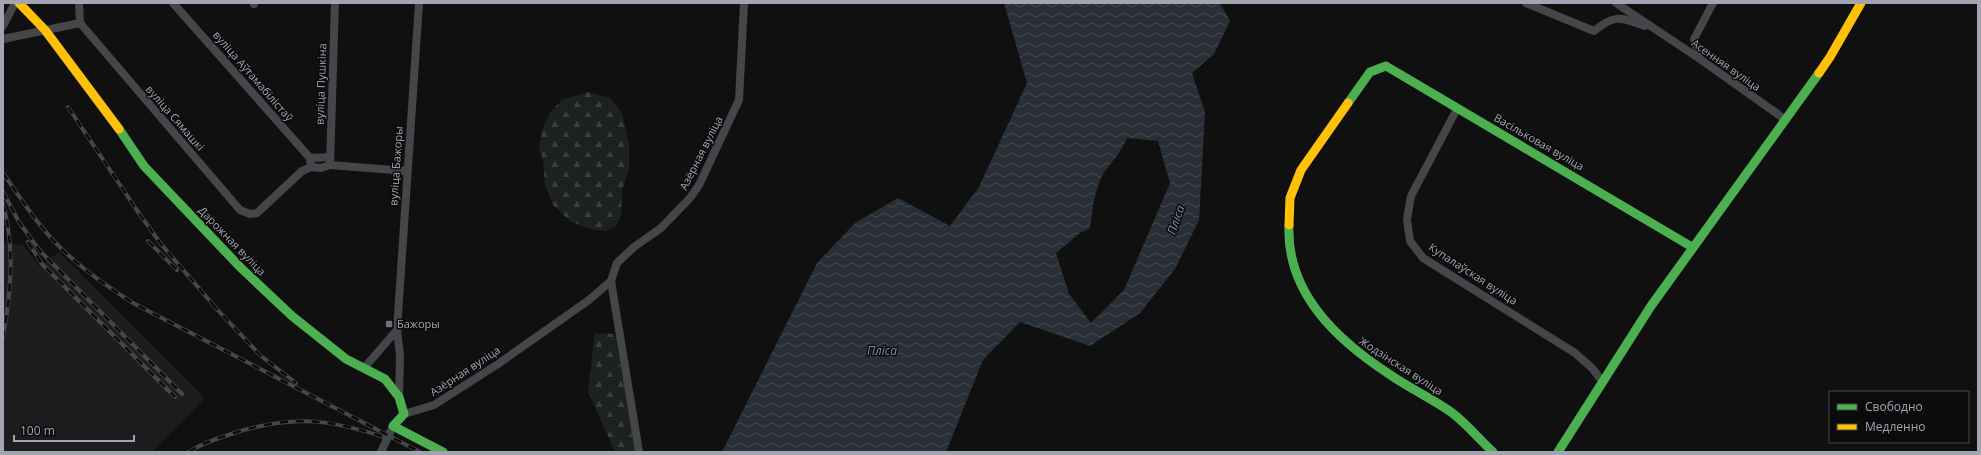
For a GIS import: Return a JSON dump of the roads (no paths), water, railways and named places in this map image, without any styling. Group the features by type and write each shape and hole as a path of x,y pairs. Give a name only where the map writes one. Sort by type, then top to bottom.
{"street":[{"path":"3,26 15,3"},
{"name":"Дарожная вуліца","path":"19,3 45,30 112,118 144,166 262,289 292,316 346,359 385,379 399,396 404,414"},
{"path":"3,39 80,23 79,3"},
{"name":"вуліца Аўтамабілістаў","path":"173,3 311,163"},
{"name":"вуліца Пушкіна","path":"330,161 335,3"},
{"name":"вуліца Бажоры","path":"399,396 400,355 397,330 406,172 419,3"},
{"name":"Азёрная вуліца","path":"404,414 434,404 498,364 589,300 611,281 617,264 634,247 661,228 690,198 699,185 739,100 744,3"},
{"name":"Асенняя вуліца","path":"1526,3 1594,31 1606,22 1620,18 1654,29"},
{"name":"Асенняя вуліца","path":"1616,3 1700,59 1786,120"},
{"path":"1700,59 1694,39 1713,3"},
{"path":"1558,452 1651,306 1830,57 1861,3"},
{"name":"вуліца Сямашкі","path":"80,23 240,210 250,214 257,213 275,198 311,163"},
{"name":"Васільковая вуліца","path":"1386,66 1457,109 1680,238 1692,247"},
{"name":"Жодзінская вуліца","path":"1386,66 1370,72 1301,170 1290,198 1288,241 1296,274 1314,308 1343,342 1388,374 1452,413 1493,452"},
{"name":"Купалаўская вуліца","path":"1457,109 1411,196 1407,219 1410,241 1423,258 1575,353 1592,368 1602,382"},
{"path":"311,163 330,161 406,172"},
{"path":"611,281 639,452"},
{"path":"364,368 378,350 397,330"},
{"path":"381,452 393,426 404,414"},
{"path":"393,426 443,452"}],"water":[{"name":"Пліса","path":"1004,3 1220,3 1230,21 1214,54 1192,73 1205,112 1199,220 1175,269 1140,313 1090,346 1020,322 983,360 946,452 722,452 817,263 855,223 898,198 950,226 979,187 1027,83","holes":["1127,138 1158,141 1170,183 1124,290 1091,323 1069,294 1056,253 1080,233 1090,228 1094,199 1098,184"]}],"railway":[{"path":"68,107 161,244 215,307"},
{"path":"3,173 36,220 51,238 72,259 120,295 420,452"},
{"path":"3,192 19,222 40,251 182,394"},
{"path":"3,204 7,221 10,254 10,287 3,337"},
{"path":"148,241 177,270"},
{"path":"28,242 42,264 175,397"},
{"path":"212,304 261,356 296,383"},
{"path":"189,452 206,443 237,432 276,423 294,421 311,421 345,426 384,437"}],"place":[{"name":"Бажоры","path":"389,324"}]}
